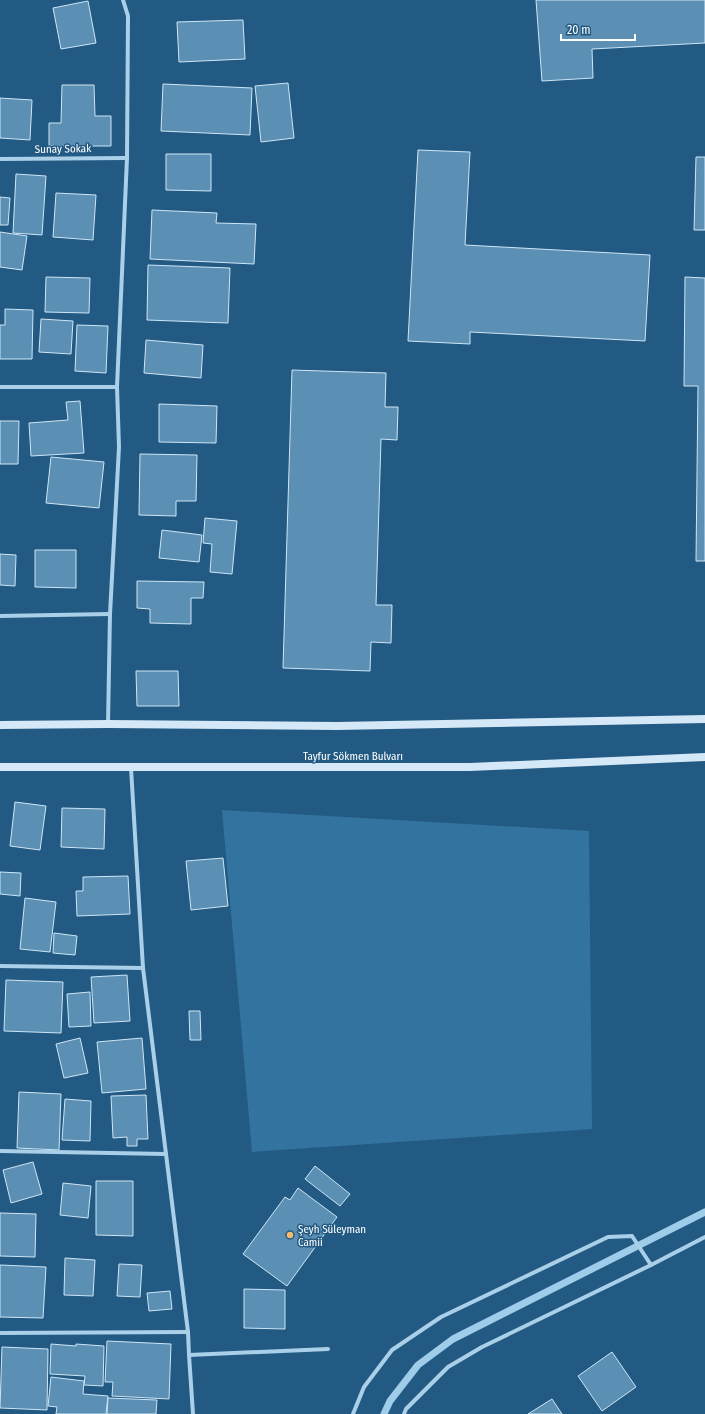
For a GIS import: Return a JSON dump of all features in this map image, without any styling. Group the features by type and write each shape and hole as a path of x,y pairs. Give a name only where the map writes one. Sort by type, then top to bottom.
{"main road":[{"path":"0,725 108,724 337,726 705,718"},
{"name":"Tayfur Sökmen Bulvarı","path":"0,767 470,767 705,758"}],"street":[{"path":"108,724 110,614 119,447 117,387 127,158 128,16 123,0"},
{"name":"Sunay Sokak","path":"0,159 127,158"},
{"path":"0,387 117,387"},
{"path":"0,616 110,614"},
{"path":"131,768 143,968 188,1332 188,1354 194,1414"},
{"path":"0,966 143,968"},
{"path":"0,1151 166,1154"},
{"path":"353,1414 364,1387 392,1350 440,1317 608,1237 632,1236 651,1265"},
{"path":"404,1414 406,1409 448,1367 482,1347 651,1265 705,1237"},
{"path":"0,1333 188,1332"},
{"path":"188,1354 328,1349"}],"shaded area":[{"path":"222,810 589,831 592,1129 252,1152"}],"building":[{"path":"536,0 705,0 705,43 592,49 593,78 542,81"},
{"path":"88,1 96,43 61,49 53,8"},
{"path":"243,20 245,59 179,62 177,22"},
{"path":"288,83 294,138 261,142 255,86"},
{"path":"163,84 252,88 250,135 161,131"},
{"path":"62,85 94,85 95,116 111,116 111,146 49,146 49,123 61,123"},
{"path":"0,98 32,100 30,140 0,138"},
{"path":"418,150 470,152 465,245 650,255 645,341 470,332 470,344 408,341"},
{"path":"166,154 211,154 211,191 166,190"},
{"path":"696,157 705,157 705,230 694,230"},
{"path":"16,174 46,176 42,235 13,233"},
{"path":"56,193 96,195 93,240 53,237"},
{"path":"0,197 10,198 8,225 0,225"},
{"path":"152,210 217,213 216,223 256,224 254,264 150,259"},
{"path":"0,232 27,236 22,270 0,267"},
{"path":"148,265 230,268 228,323 147,320"},
{"path":"46,277 90,278 89,313 45,312"},
{"path":"685,277 705,278 705,561 696,561 698,386 684,386"},
{"path":"5,309 33,310 32,359 0,359 0,325 5,325"},
{"path":"41,319 73,321 71,354 39,352"},
{"path":"77,325 108,326 106,373 75,371"},
{"path":"146,340 203,345 201,378 144,373"},
{"path":"292,370 386,373 385,407 398,407 397,440 381,439 376,605 392,605 391,643 371,642 370,671 283,668"},
{"path":"80,401 84,453 31,456 29,423 68,420 66,402"},
{"path":"159,404 217,406 216,443 159,442"},
{"path":"0,421 19,421 18,464 0,464"},
{"path":"140,454 197,455 196,501 176,501 176,516 139,515"},
{"path":"51,457 104,462 99,508 46,503"},
{"path":"205,518 237,521 232,574 210,572 212,544 203,543"},
{"path":"162,530 202,535 199,562 159,558"},
{"path":"35,550 76,550 76,588 35,587"},
{"path":"0,554 16,555 15,586 0,585"},
{"path":"137,581 204,582 203,598 191,598 191,624 150,623 150,609 137,608"},
{"path":"136,671 178,671 179,706 137,706"},
{"path":"15,802 46,806 40,850 10,846"},
{"path":"62,808 105,809 104,849 61,847"},
{"path":"223,858 228,906 191,910 186,861"},
{"path":"0,872 21,873 20,896 0,894"},
{"path":"128,876 130,914 77,916 76,891 83,891 83,877"},
{"path":"25,898 56,902 50,952 20,949"},
{"path":"54,933 77,936 75,955 53,953"},
{"path":"127,975 130,1021 94,1023 91,977"},
{"path":"6,980 63,982 61,1033 4,1031"},
{"path":"90,992 91,1026 69,1027 67,994"},
{"path":"189,1011 200,1011 201,1040 190,1040"},
{"path":"80,1038 88,1073 64,1078 56,1044"},
{"path":"142,1038 146,1089 102,1093 97,1042"},
{"path":"19,1092 61,1094 59,1150 17,1148"},
{"path":"146,1095 148,1139 137,1139 137,1146 127,1146 127,1137 113,1138 111,1096"},
{"path":"65,1099 91,1101 90,1141 62,1140"},
{"path":"33,1162 42,1194 11,1203 3,1170"},
{"path":"315,1166 350,1194 340,1206 305,1179"},
{"path":"96,1181 133,1181 133,1236 96,1235"},
{"path":"63,1183 91,1186 88,1218 60,1215"},
{"name":"Şeyh Süleyman Camii","path":"298,1188 337,1217 287,1286 243,1254 285,1197 290,1200"},
{"path":"0,1213 36,1214 35,1257 0,1256"},
{"path":"65,1258 95,1260 93,1296 64,1295"},
{"path":"119,1264 142,1265 140,1297 117,1296"},
{"path":"0,1265 46,1267 43,1318 0,1317"},
{"path":"244,1289 285,1290 285,1329 244,1328"},
{"path":"170,1291 172,1309 149,1311 147,1293"},
{"path":"107,1341 171,1344 169,1399 112,1396 113,1382 105,1382"},
{"path":"51,1344 104,1346 103,1386 84,1385 85,1376 50,1374"},
{"path":"2,1347 48,1349 47,1410 0,1408"},
{"path":"612,1352 636,1387 602,1411 578,1376"},
{"path":"51,1377 84,1381 83,1394 108,1396 106,1414 56,1414 57,1407 48,1406"},
{"path":"108,1398 157,1400 156,1414 107,1414"},
{"path":"552,1399 562,1414 528,1414"}],"waterway":[{"path":"384,1414 390,1401 418,1365 453,1339 705,1212"}],"place":[{"name":"Şeyh Süleyman Camii","path":"290,1235"}]}
